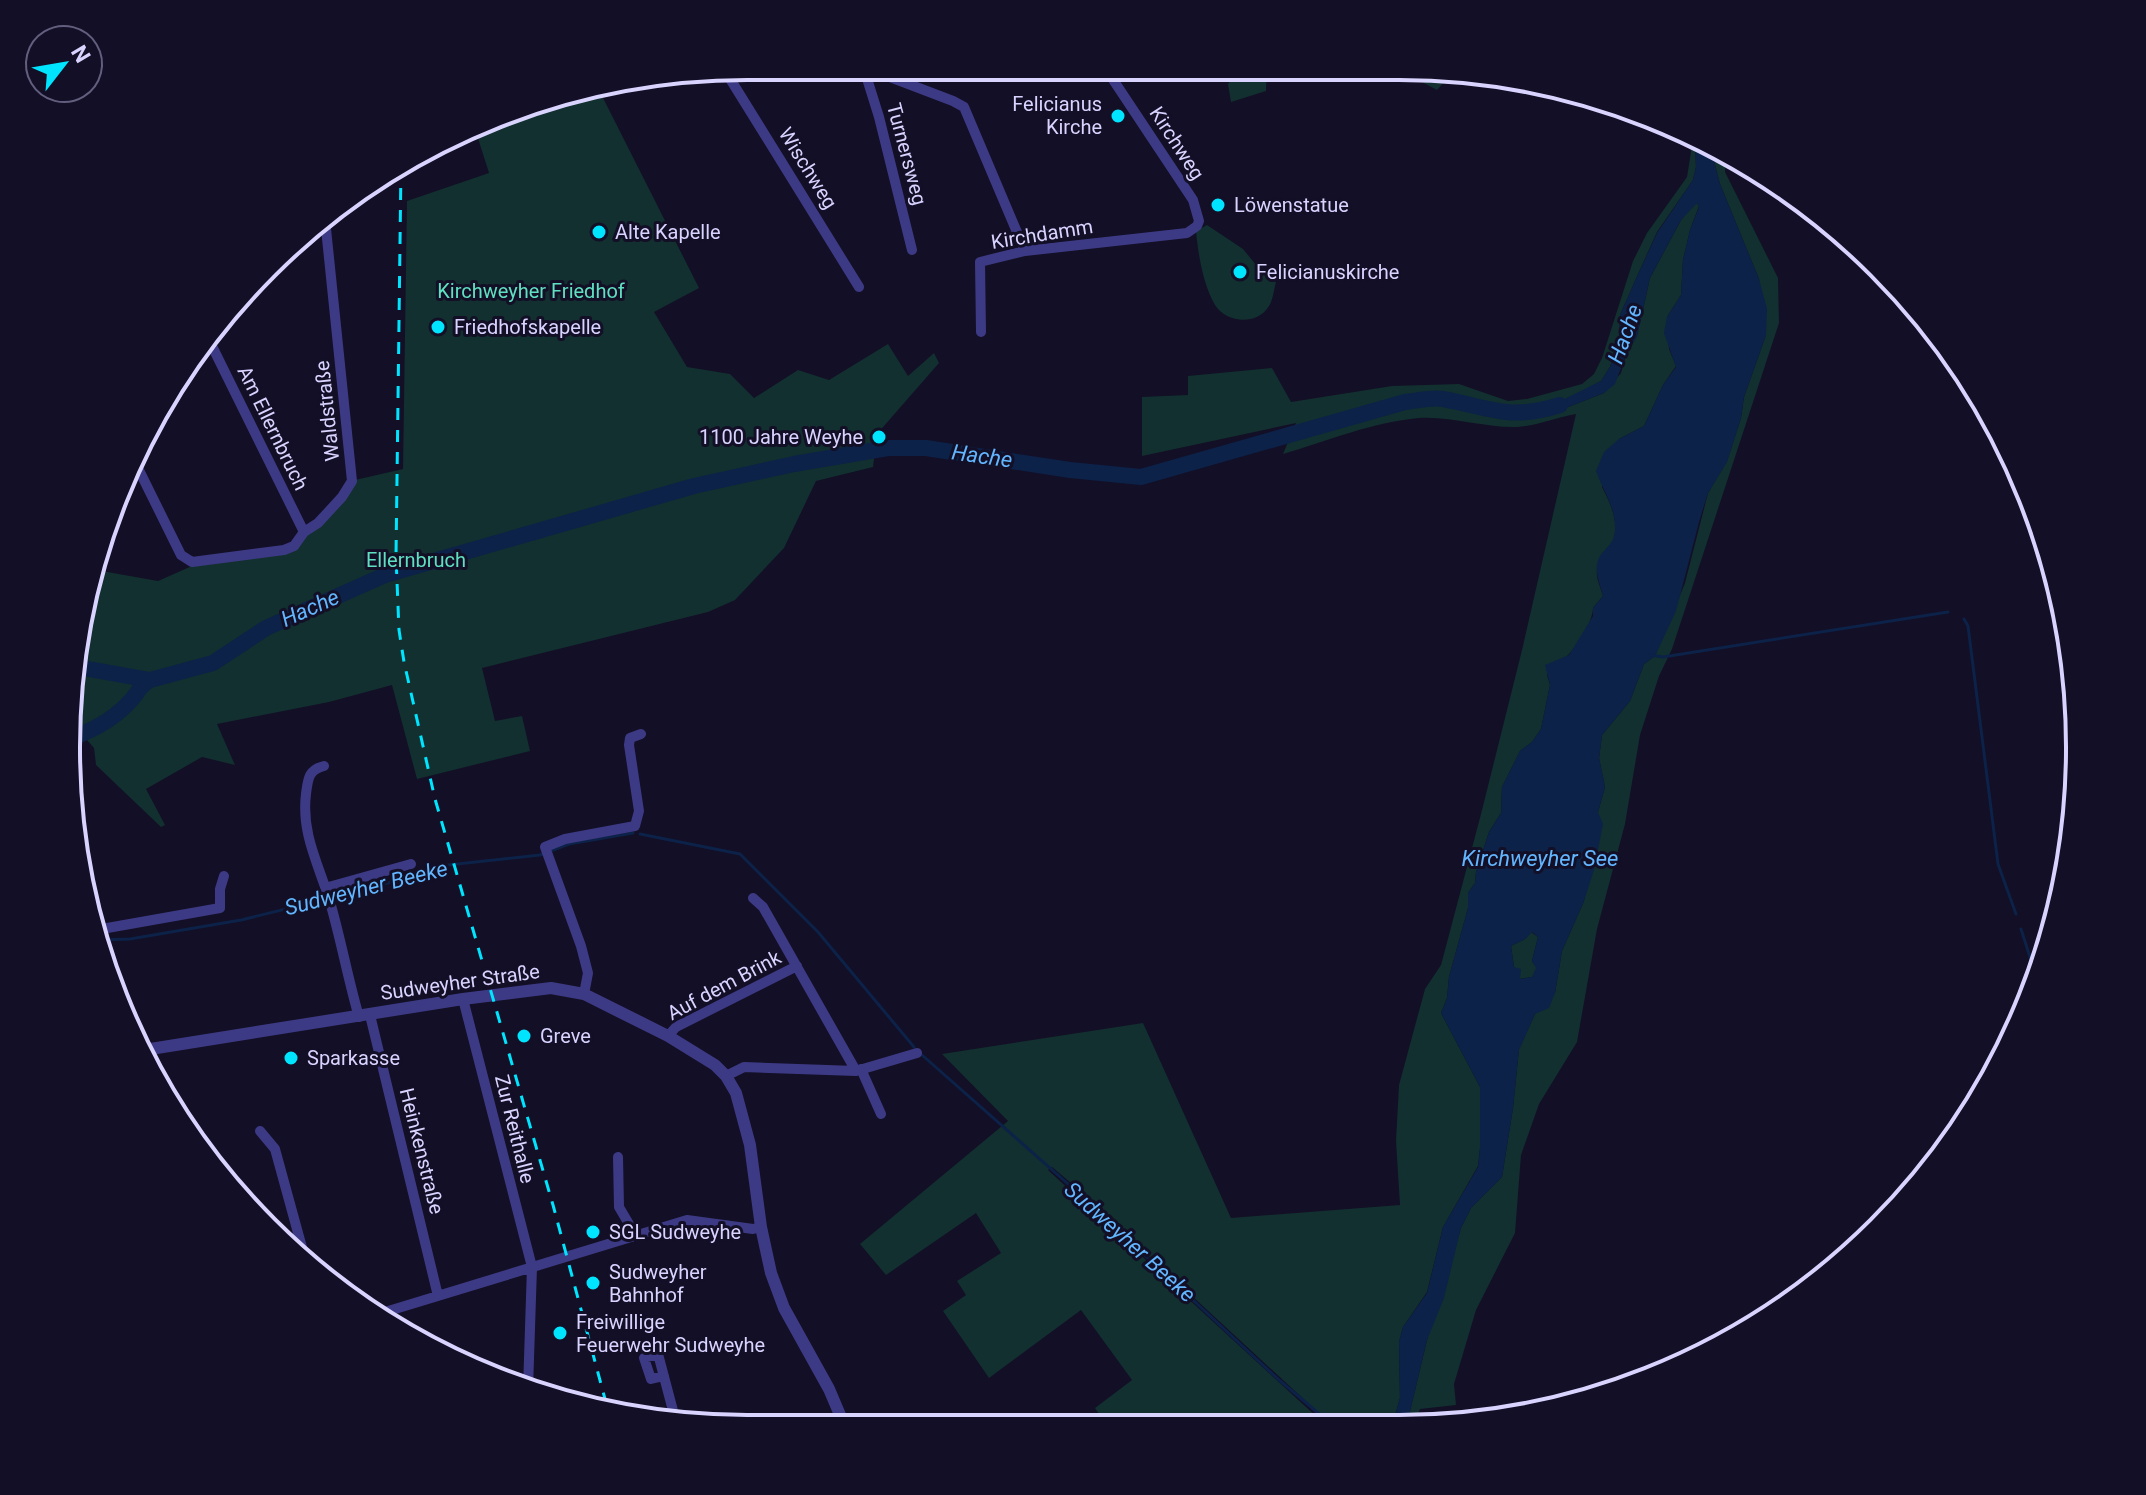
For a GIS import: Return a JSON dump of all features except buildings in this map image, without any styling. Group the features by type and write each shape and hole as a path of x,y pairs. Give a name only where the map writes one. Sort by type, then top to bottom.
{"street":[{"name":"Wischweg","path":"731,80 859,287"},
{"name":"Turnersweg","path":"866,80 879,117 912,250"},
{"path":"897,80 964,107 1025,251"},
{"name":"Kirchweg","path":"1113,80 1193,200 1199,221 1197,226 1179,234"},
{"name":"Waldstraße","path":"140,472 181,555 192,562 284,550 294,546 304,532 318,523 342,497 352,481 326,230"},
{"name":"Kirchdamm","path":"981,332 980,262 1025,251 1179,234"},
{"name":"Am Ellernbruch","path":"213,348 304,532"},
{"path":"584,994 588,973 581,946 546,852 565,839 635,826 639,811 629,745 630,738 641,734"},
{"name":"Heinkenstraße","path":"324,766 316,768 309,775 305,830 364,1016 438,1296"},
{"path":"325,888 411,864"},
{"path":"105,928 220,908 224,876"},
{"name":"Auf dem Brink","path":"753,898 763,907 859,1070 881,1114"},
{"name":"Auf dem Brink","path":"668,1036 676,1027 797,966"},
{"name":"Sudweyher Straße","path":"152,1049 551,988 584,994 668,1036 715,1065 726,1076 739,1101 750,1145 761,1227 776,1289 840,1415"},
{"name":"Zur Reithalle","path":"463,999 532,1267 528,1378"},
{"path":"726,1076 744,1067 859,1070 917,1053"},
{"path":"260,1131 275,1149 301,1243"},
{"path":"618,1157 619,1207 636,1236"},
{"path":"389,1311 687,1220 753,1229 761,1227"},
{"path":"664,1376 673,1410"}],"green space":[{"path":"1231,80 1266,80 1266,91 1231,102 1228,84"},
{"path":"1419,80 1445,81 1437,90"},
{"path":"602,96 699,288 654,312 687,367 730,374 754,398 798,370 829,380 888,344 908,376 934,353 939,363 877,434 873,467 816,481 784,548 735,600 708,612 482,668 495,721 522,716 530,751 417,779 392,685 329,702 217,724 235,765 202,757 146,789 165,825 161,827 96,765 94,748 80,733 86,660 104,571 158,581 192,566 285,552 355,480 403,469 407,201 489,173 478,137 533,115"},
{"path":"1691,147 1695,150 1693,180 1657,232 1639,272 1620,315 1619,339 1610,367 1601,381 1566,400 1568,407 1604,393 1621,373 1626,355 1637,336 1650,278 1681,220 1696,202 1699,206 1683,260 1681,295 1667,317 1669,349 1676,366 1663,385 1644,426 1619,439 1602,487 1615,521 1612,543 1597,566 1603,596 1593,608 1577,644 1547,675 1550,685 1541,729 1532,742 1520,751 1502,787 1501,813 1489,832 1475,883 1468,893 1468,908 1441,1013 1480,1087 1478,1166 1443,1227 1427,1292 1403,1327 1399,1342 1400,1398 1395,1415 1321,1415 1126,1235 1122,1226 1052,1167 1048,1170 1315,1415 1100,1415 1095,1408 1132,1380 1081,1310 989,1378 943,1311 966,1295 957,1281 1001,1253 976,1213 886,1275 860,1244 1008,1121 942,1054 1143,1023 1231,1218 1400,1205 1396,1141 1399,1085 1425,989 1441,965 1481,814 1576,414 1517,427 1431,418 1402,420 1283,454 1296,423 1142,456 1142,397 1188,395 1188,376 1272,368 1291,402 1392,386 1459,384 1508,401 1582,384 1594,374 1602,358 1633,261 1647,233 1687,177"},
{"path":"1715,160 1725,165 1725,172 1778,278 1779,323 1672,649 1659,676 1640,735 1625,824 1597,929 1577,1042 1539,1104 1521,1155 1515,1233 1476,1310 1454,1384 1456,1405 1420,1409 1418,1415 1409,1415 1427,1340 1461,1228 1471,1208 1502,1177 1519,1049 1535,1014 1555,993 1562,951 1584,901 1605,787 1599,758 1602,735 1630,701 1644,664 1655,656 1660,644 1685,583 1708,493 1727,461 1741,418 1744,397 1766,335 1759,279"},
{"path":"1207,225 1243,249 1261,271 1276,282 1270,304 1257,317 1242,320 1226,316 1215,305 1204,279 1196,231"},
{"path":"1531,932 1538,937 1532,961 1537,968 1532,977 1519,979 1511,946"}],"water":[{"name":"Kirchweyher See","path":"1695,150 1715,160 1720,184 1759,279 1767,309 1766,335 1744,397 1741,418 1727,462 1708,493 1676,611 1655,656 1644,664 1630,701 1602,735 1599,758 1605,787 1598,812 1603,824 1594,870 1562,951 1555,993 1549,1008 1535,1014 1519,1050 1502,1177 1471,1208 1461,1228 1444,1298 1427,1340 1409,1415 1395,1415 1400,1398 1399,1342 1403,1327 1427,1293 1443,1227 1478,1167 1480,1087 1441,1013 1468,908 1468,893 1475,883 1489,832 1501,813 1502,787 1520,751 1532,742 1541,729 1550,685 1545,665 1569,655 1593,616 1593,608 1603,596 1597,563 1613,540 1615,522 1612,507 1596,471 1604,452 1619,439 1644,426 1663,385 1676,367 1664,333 1667,317 1681,295 1683,260 1699,207 1697,203 1681,220 1650,278 1637,336 1615,384 1604,393 1568,407 1550,412 1540,411 1601,381 1610,367 1619,339 1620,315 1657,233 1693,180","holes":["1532,932 1538,937 1532,961 1536,968 1532,977 1520,979 1521,969 1514,967 1511,946"]}],"waterway":[{"name":"Hache","path":"85,668 150,680 213,663 266,628 385,575 694,486 794,464 888,448 926,448 1070,470 1141,477 1405,402 1438,399 1513,413 1560,405"},
{"path":"1651,655 1663,657 1948,612"},
{"path":"1964,619 1968,626 1998,864 2016,914"},
{"name":"Hache","path":"80,734 114,716 150,680"},
{"name":"Sudweyher Beeke","path":"109,940 130,939 241,920 364,890 448,865 540,855 569,844 633,833"},
{"name":"Sudweyher Beeke","path":"640,834 740,854 818,932 914,1047"},
{"path":"2021,929 2031,961"},
{"name":"Sudweyher Beeke","path":"922,1055 1320,1415"}],"railway":[{"path":"401,177 396,557 399,630 404,662 435,799 553,1205 605,1399"}],"place":[{"name":"Felicianus Kirche","path":"1118,116"},
{"name":"Löwenstatue","path":"1218,205"},
{"name":"Alte Kapelle","path":"599,232"},
{"name":"Felicianuskirche","path":"1240,272"},
{"name":"Friedhofskapelle","path":"438,327"},
{"name":"1100 Jahre Weyhe","path":"879,437"},
{"name":"Greve","path":"524,1036"},
{"name":"Sparkasse","path":"291,1058"},
{"name":"SGL Sudweyhe","path":"593,1232"},
{"name":"Sudweyher Bahnhof","path":"593,1283"},
{"name":"Freiwillige Feuerwehr Sudweyhe","path":"560,1333"}],"park label":[{"name":"Kirchweyher Friedhof","path":"531,291"},
{"name":"Ellernbruch","path":"416,560"}]}
